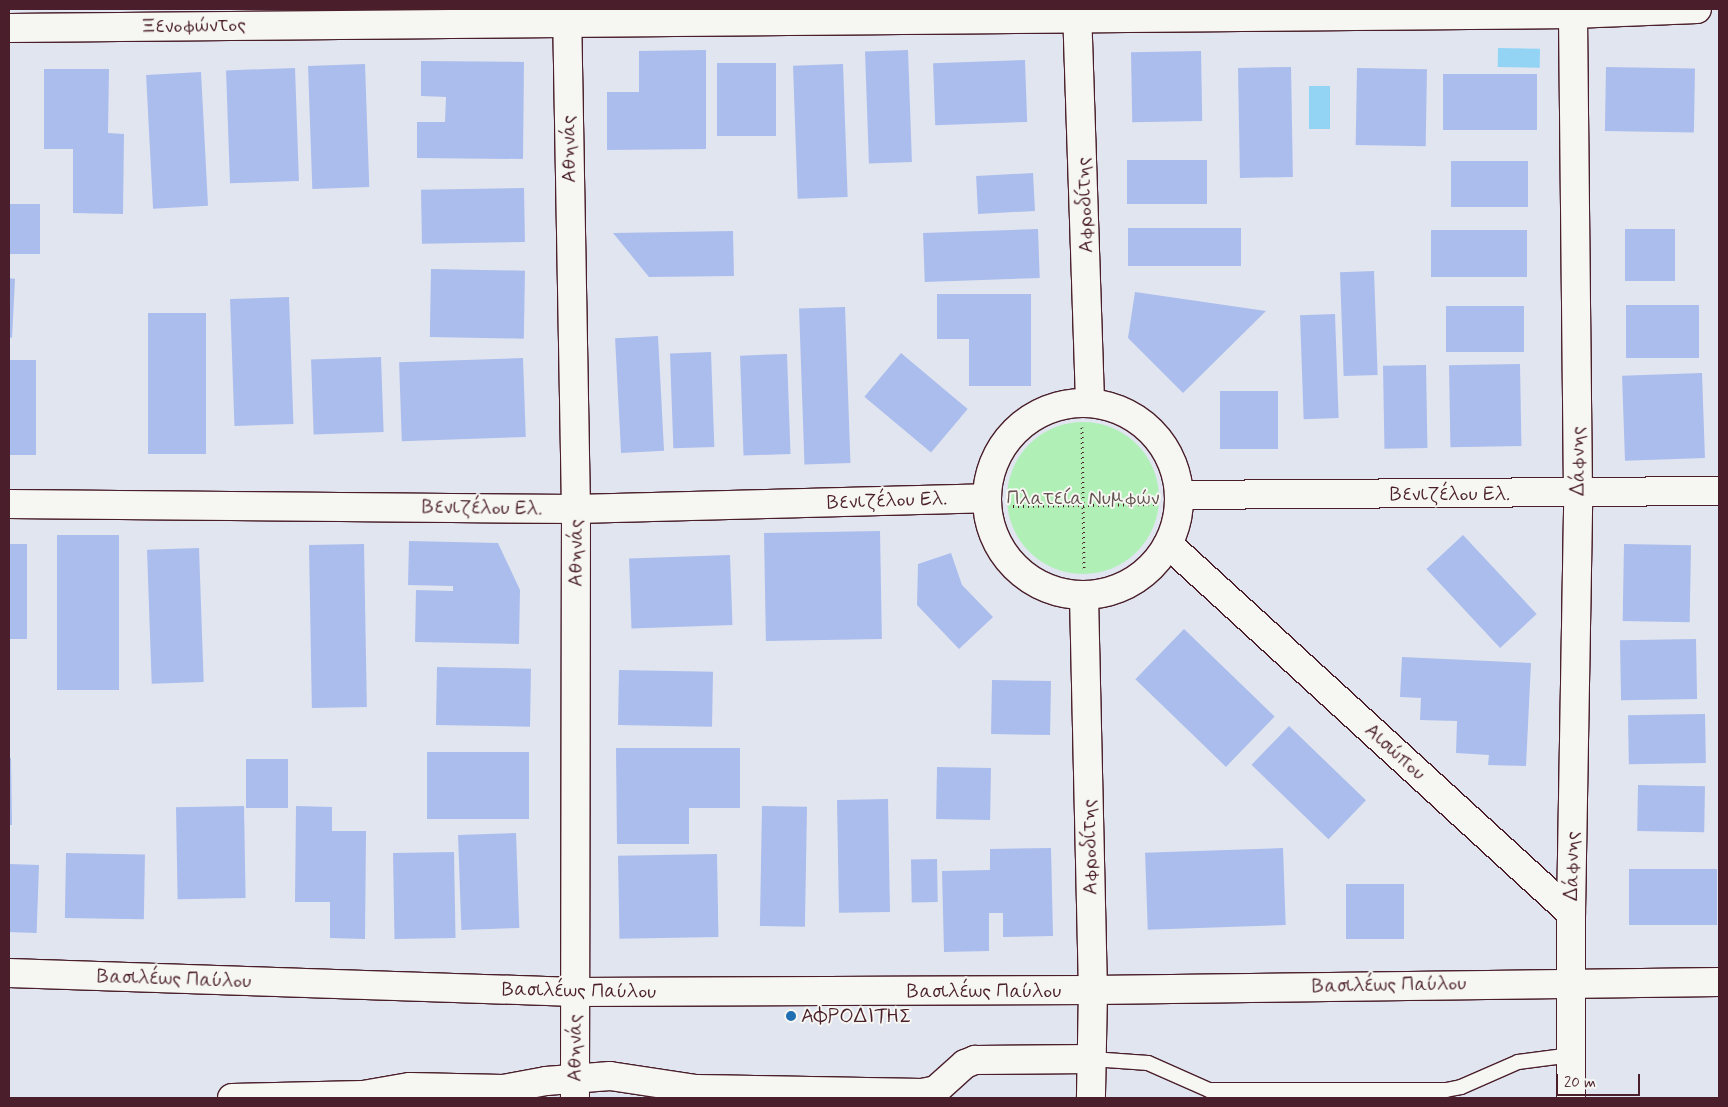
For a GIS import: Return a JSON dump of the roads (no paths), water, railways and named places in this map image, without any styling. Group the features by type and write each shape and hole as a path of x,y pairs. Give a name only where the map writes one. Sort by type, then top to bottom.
{"street":[{"name":"Ξενοφώντος","path":"9,28 567,15 1697,9"},
{"name":"Δάφνης","path":"1571,914 1578,494 1573,11"},
{"name":"Αφροδίτης","path":"1078,12 1086,401"},
{"name":"Αθηνάς","path":"567,15 576,509 575,1088"},
{"path":"1086,401 1124,410 1153,431 1173,460 1180,499 1168,544 1153,565 1133,582 1110,592 1084,596 1055,592 1028,580 1007,560 992,535 986,502 990,468 1004,442 1018,428 1051,407 1086,401"},
{"name":"Βενιζέλου Ελ.","path":"1180,499 1578,494 1719,490"},
{"name":"Βενιζέλου Ελ.","path":"9,504 576,509 986,502"},
{"name":"Αισώπου","path":"1168,544 1571,914"},
{"name":"Αφροδίτης","path":"1084,596 1093,990 1091,1098"},
{"path":"1571,914 1573,981 1571,1098"},
{"name":"Βασιλέως Παύλου","path":"9,973 575,992 1093,990 1573,981 1719,982"},
{"path":"232,1098 349,1096 410,1087 503,1090 575,1088 636,1078 696,1089 922,1094 936,1090 965,1064 974,1060 1092,1059"}],"lane":[{"path":"1092,1059 1148,1063 1209,1090 1446,1090 1461,1087 1518,1062 1572,1055"}],"water":[{"path":"1498,48 1540,49 1540,68 1498,67"},
{"path":"1309,86 1330,86 1330,129 1309,129"}],"place":[{"name":"ΑΦΡΟΔΙΤΗΣ","path":"791,1016"}],"park label":[{"name":"Πλατεία Νυμφών","path":"1083,498"}]}
